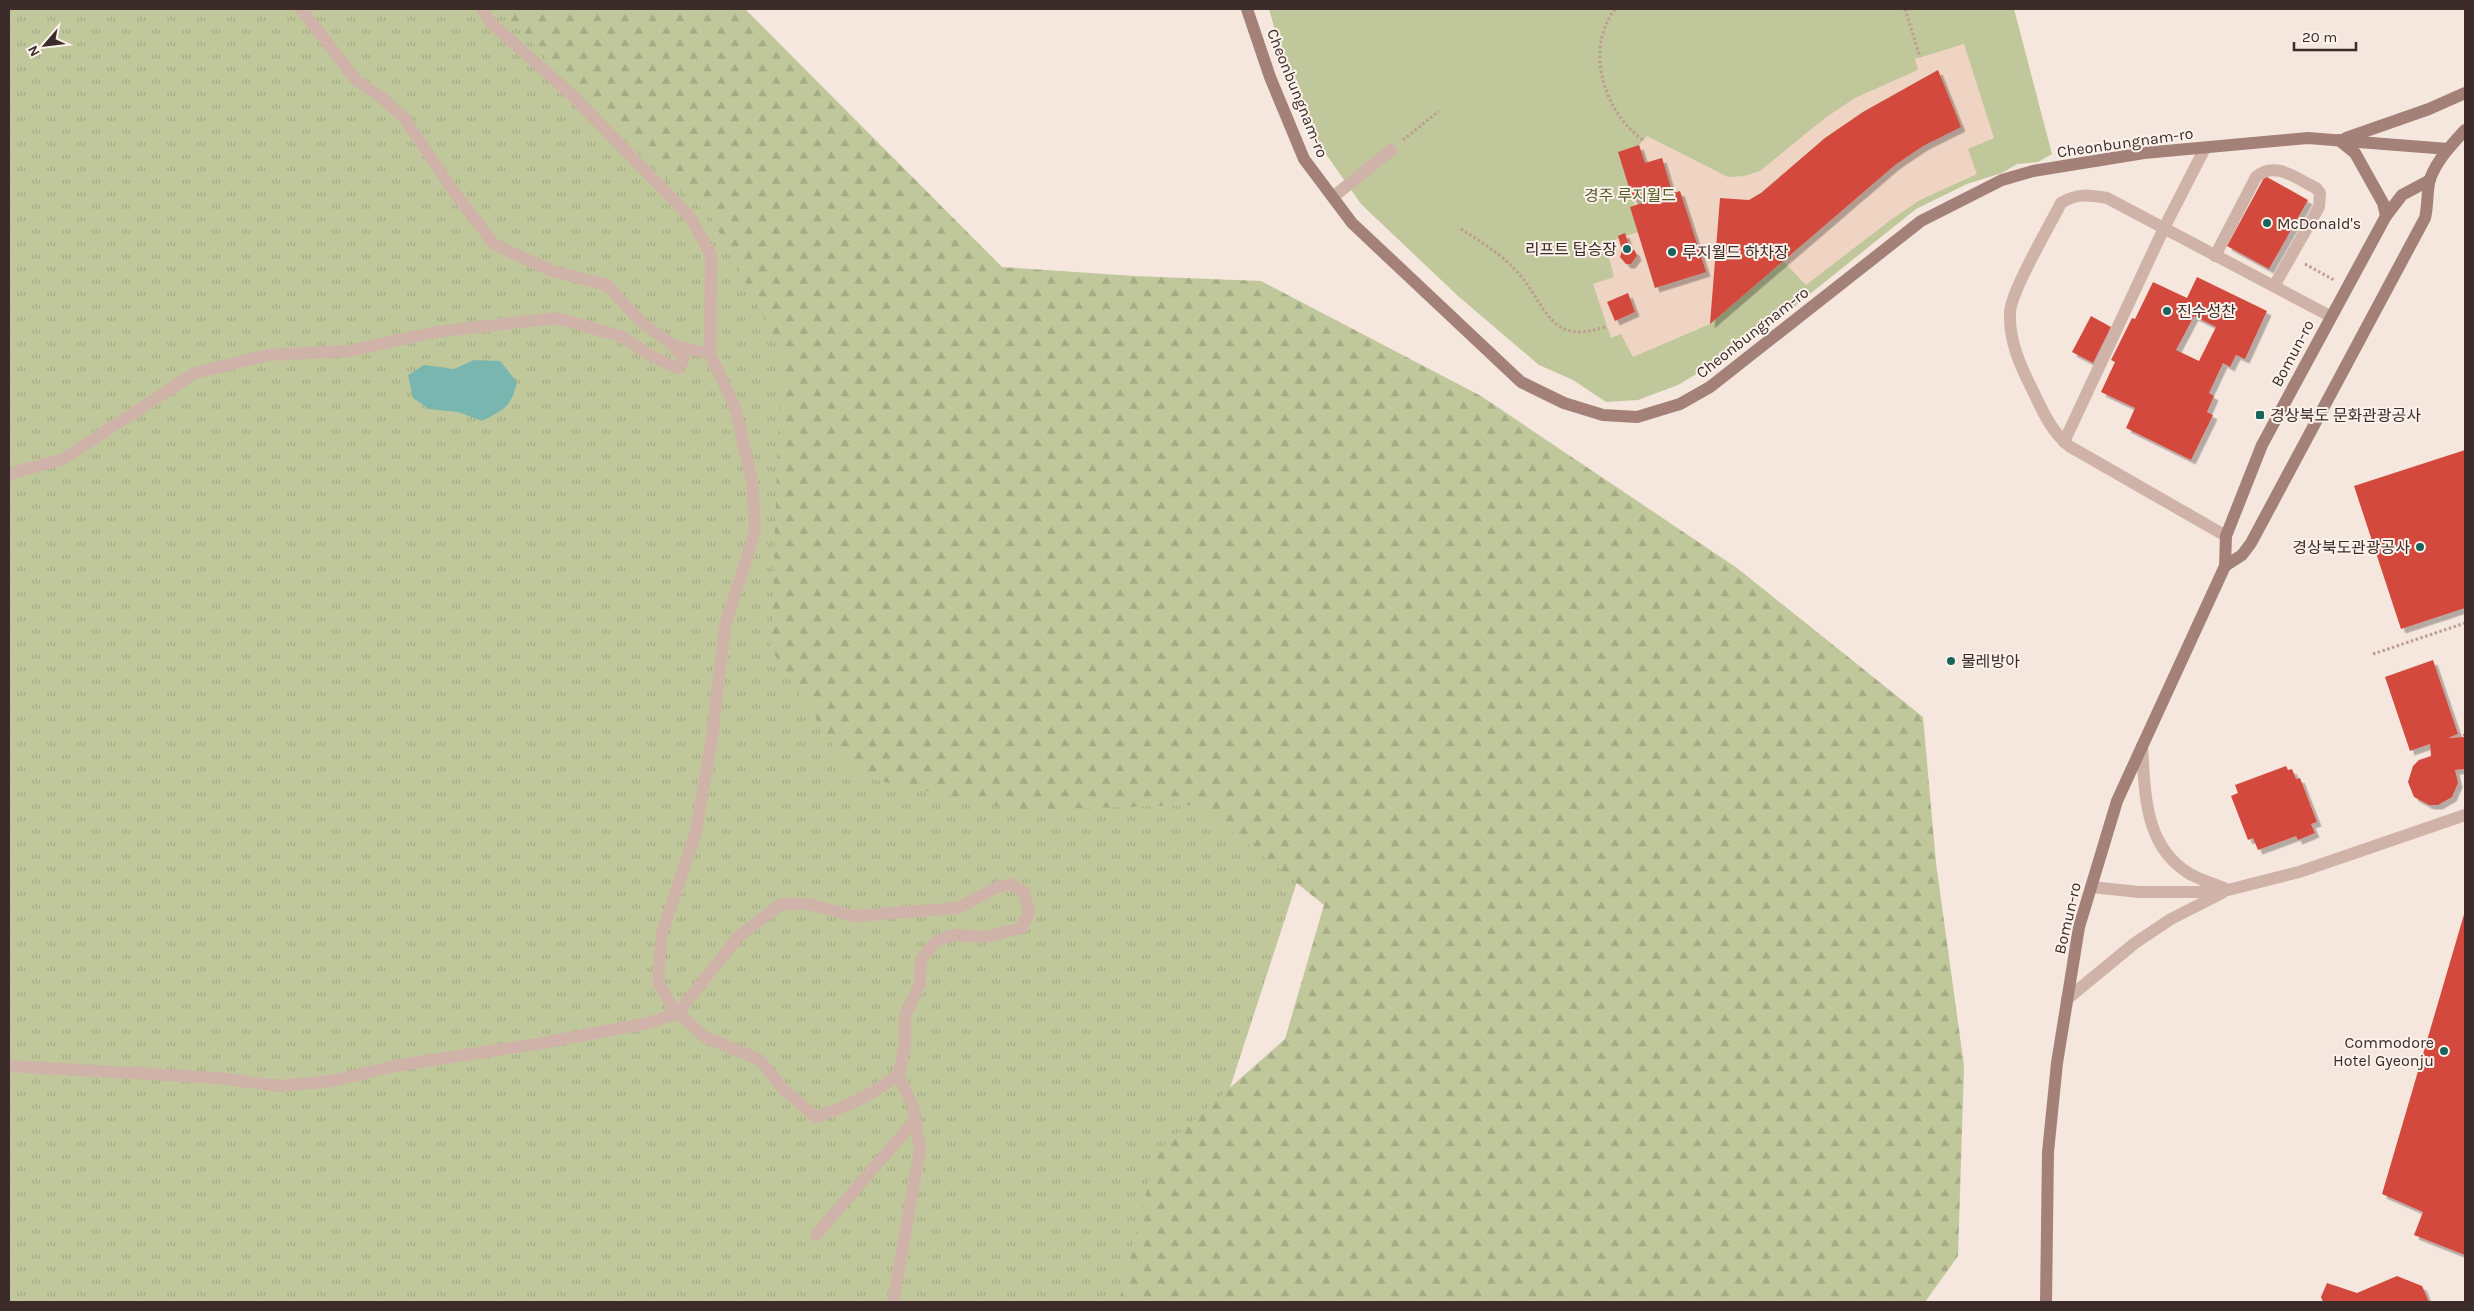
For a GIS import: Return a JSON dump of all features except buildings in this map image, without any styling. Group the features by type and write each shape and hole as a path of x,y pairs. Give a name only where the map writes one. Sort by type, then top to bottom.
{"main road":[{"name":"Cheonbungnam-ro","path":"1247,9 1270,77 1304,159 1352,222 1521,382 1564,403 1603,415 1637,417 1680,404 1710,387 1921,221 2002,180 2033,171 2144,153 2308,138 2448,149"},
{"path":"2339,140 2413,115 2465,93"},
{"name":"Bomun-ro","path":"2225,566 2242,555 2251,543 2425,218 2429,202 2430,180 2448,149 2465,130"},
{"path":"2339,140 2355,152 2382,204 2386,216"},
{"name":"Bomun-ro","path":"2046,1302 2048,1152 2057,1063 2079,927 2117,801 2225,566 2226,536 2262,445 2330,316 2386,216 2402,195 2430,180"}],"lane":[{"path":"9,474 63,459 195,373 267,355 348,351 435,332 556,318 621,336 653,357 678,368 684,359 673,345 641,322 607,285 552,270 494,244 454,192 405,119 380,96 357,81 301,9"},
{"path":"9,1066 218,1078 279,1086 323,1082 394,1066 543,1044 648,1023 678,1013 738,937 780,904 808,904 854,916 958,908 997,888 1010,884 1024,892 1029,912 1022,928 984,937 954,934 936,941 921,959 920,983 905,1016 905,1046 898,1075 881,1089 845,1108 816,1117 784,1090 760,1060 705,1036 678,1013 658,981 662,933 696,831 712,737 725,626 755,531 752,481 735,407 710,354 711,254 692,218 573,96 491,23 482,9"},
{"path":"2064,442 2164,228 2205,148"},
{"path":"1333,197 1391,150"},
{"path":"2216,256 2256,177 2261,173 2277,169 2316,188 2320,193 2319,207 2274,286"},
{"path":"2226,536 2064,442 2046,419 2020,366 2012,338 2010,320 2014,295 2061,203 2072,196 2082,194 2107,198 2330,316"},
{"path":"673,345 710,354"},
{"path":"2142,746 2147,812 2158,840 2174,861 2190,874 2228,890"},
{"path":"2091,887 2140,892 2228,890 2299,872 2465,815"},
{"path":"2067,999 2149,933 2171,919 2228,890"},
{"path":"893,1302 920,1149 913,1106 898,1075"},
{"path":"816,1235 915,1120"}],"path":[{"path":"1615,9 1609,17 1598,50 1603,80 1617,111 1631,131 1644,140"},
{"path":"1905,9 1920,57"},
{"path":"1391,150 1439,111"},
{"path":"1461,228 1505,259 1519,274 1542,310 1558,327 1577,333 1607,326"},
{"path":"2292,257 2346,287"},
{"path":"2373,654 2465,623"}],"green space":[{"path":"9,9 737,9 1349,722 1199,1183 1241,1302 9,1302"},
{"path":"500,9 745,9 1002,267 1134,276 1261,281 1481,396 1737,568 1923,717 1936,863 1964,1066 1958,1256 1925,1302 1119,1302 1156,1153 1285,1039 1324,905 1199,805 1015,810 852,775 771,649 781,350 711,217 626,142"},
{"name":"경주 루지월드","path":"1269,9 2014,9 2052,154 2038,162 2017,164 2002,173 1967,184 1916,209 1750,342 1678,385 1638,400 1606,402 1573,380 1539,365 1458,296 1361,204 1316,140 1287,73"}],"shaded area":[{"path":"1964,44 1994,138 1968,149 1977,174 1920,200 1892,219 1806,285 1783,261 1895,165 1923,146 1961,127 1938,70 1863,112 1825,138 1761,193 1749,200 1710,324 1633,357 1621,334 1611,338 1593,284 1614,277 1605,243 1638,232 1655,288 1706,272 1680,191 1635,205 1633,200 1671,188 1662,158 1645,163 1639,145 1647,136 1728,177 1744,176 1760,171 1825,118 1855,98 1918,70 1915,59"}],"water":[{"path":"474,360 500,361 517,382 512,397 502,410 482,421 458,412 429,409 413,398 408,375 424,365 454,369"}],"place":[{"name":"McDonald's","path":"2267,223"},
{"name":"리프트 탑승장","path":"1627,249"},
{"name":"루지월드 하차장","path":"1672,252"},
{"name":"진수성찬","path":"2167,311"},
{"name":"경상북도 문화관광공사","path":"2260,415"},
{"name":"경상북도관광공사","path":"2420,547"},
{"name":"물레방아","path":"1951,661"},
{"name":"Commodore Hotel Gyeonju","path":"2444,1051"}]}
